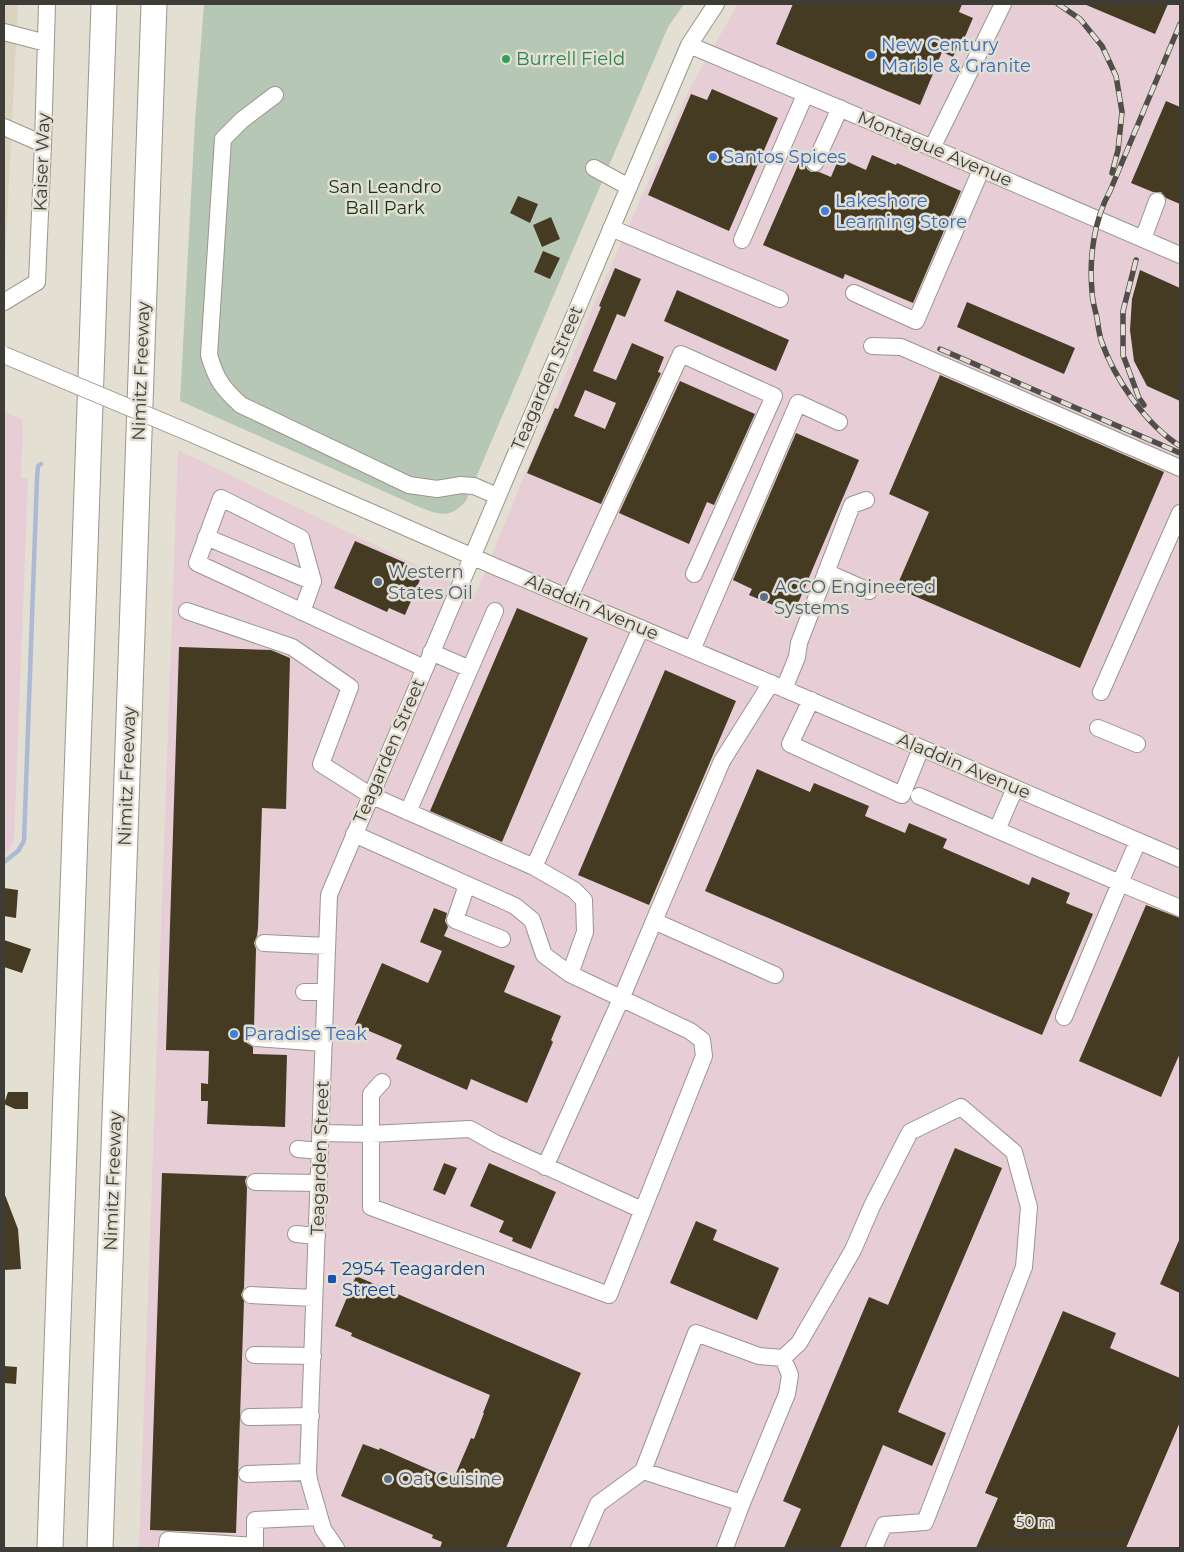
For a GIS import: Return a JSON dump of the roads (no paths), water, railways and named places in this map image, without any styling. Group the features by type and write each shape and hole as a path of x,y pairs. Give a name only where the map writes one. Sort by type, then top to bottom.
{"highway":[{"path":"50,1548 104,4"},
{"name":"Nimitz Freeway","path":"100,1548 154,4"}],"street":[{"name":"Kaiser Way","path":"4,302 37,282 47,4"},
{"name":"Teagarden Street","path":"336,1548 323,1529 308,1472 329,895 689,45 716,4"},
{"path":"932,148 1002,4"},
{"path":"4,32 46,43"},
{"name":"Montague Avenue","path":"689,45 1180,255"},
{"path":"275,95 242,120 223,139 209,355 214,373 226,391 241,405 409,485 436,489 461,485 474,486 497,496"},
{"path":"742,240 805,95"},
{"path":"815,163 840,108"},
{"path":"4,128 43,144"},
{"path":"594,168 629,187"},
{"path":"854,293 916,321 981,170"},
{"path":"1143,239 1157,201"},
{"path":"611,228 780,299"},
{"path":"872,346 901,347 1180,468"},
{"path":"569,598 682,354 774,396 694,574"},
{"name":"Aladdin Avenue","path":"4,355 190,433 569,598 1180,859"},
{"path":"692,650 798,402 839,422"},
{"path":"302,612 313,582 301,538 221,498 197,564 424,668"},
{"path":"545,1166 622,998 722,762 797,657 799,643 852,505 866,500"},
{"path":"1100,692 1180,513"},
{"path":"206,537 313,582"},
{"path":"826,572 869,591"},
{"path":"188,611 292,647 350,687 321,764 370,795 534,867 574,890 584,900 585,932 570,974"},
{"path":"408,812 495,611"},
{"path":"534,867 641,628"},
{"path":"431,652 470,669"},
{"path":"811,700 790,744 902,794 921,748"},
{"path":"1098,728 1137,744"},
{"path":"997,830 1015,788"},
{"path":"919,796 1180,908"},
{"path":"354,834 515,906 532,920 544,955 570,974 690,1031 702,1040 704,1056 609,1295 371,1207 371,1094 382,1082"},
{"path":"1064,1017 1138,841"},
{"path":"467,885 455,920 502,939"},
{"path":"654,921 775,975"},
{"path":"264,943 327,946"},
{"path":"304,992 325,992"},
{"path":"256,1038 324,1043"},
{"path":"578,1548 598,1504 643,1471 696,1333 759,1356 782,1358 799,1343 853,1250 872,1206 910,1132 961,1107 1014,1152 1029,1207 1024,1267 924,1522 884,1525 874,1548"},
{"path":"320,1133 371,1134 470,1129 495,1143 642,1210"},
{"path":"298,1149 320,1151"},
{"path":"255,1182 319,1183"},
{"path":"296,1234 317,1236"},
{"path":"251,1295 314,1298"},
{"path":"254,1355 313,1356"},
{"path":"725,1548 787,1394 790,1375 782,1358"},
{"path":"250,1417 311,1416"},
{"path":"643,1471 742,1503"},
{"path":"247,1474 308,1472"},
{"path":"167,1548 168,1540 257,1547 255,1520 319,1516"}],"waterway":[{"path":"4,862 18,851 24,841 37,478 38,466 41,464"}],"railway":[{"path":"1058,4 1080,19 1102,46 1116,76 1122,112 1118,150 1112,173"},
{"path":"1180,24 1100,214 1096,227 1091,266 1092,298 1100,337 1114,370 1143,413 1167,437 1180,446"},
{"path":"1136,260 1123,311 1123,355 1139,398 1144,405"},
{"path":"940,349 1180,453"}],"place":[{"name":"New Century Marble & Granite","path":"871,55"},
{"name":"Burrell Field","path":"506,59"},
{"name":"Santos Spices","path":"713,157"},
{"name":"Lakeshore Learning Store","path":"825,211"},
{"name":"Western States Oil","path":"378,582"},
{"name":"ACCO Engineered Systems","path":"764,597"},
{"name":"Paradise Teak","path":"234,1034"},
{"name":"2954 Teagarden Street","path":"332,1279"},
{"name":"Oat Cuisine","path":"388,1479"}],"park label":[{"name":"San Leandro Ball Park","path":"385,197"}]}
